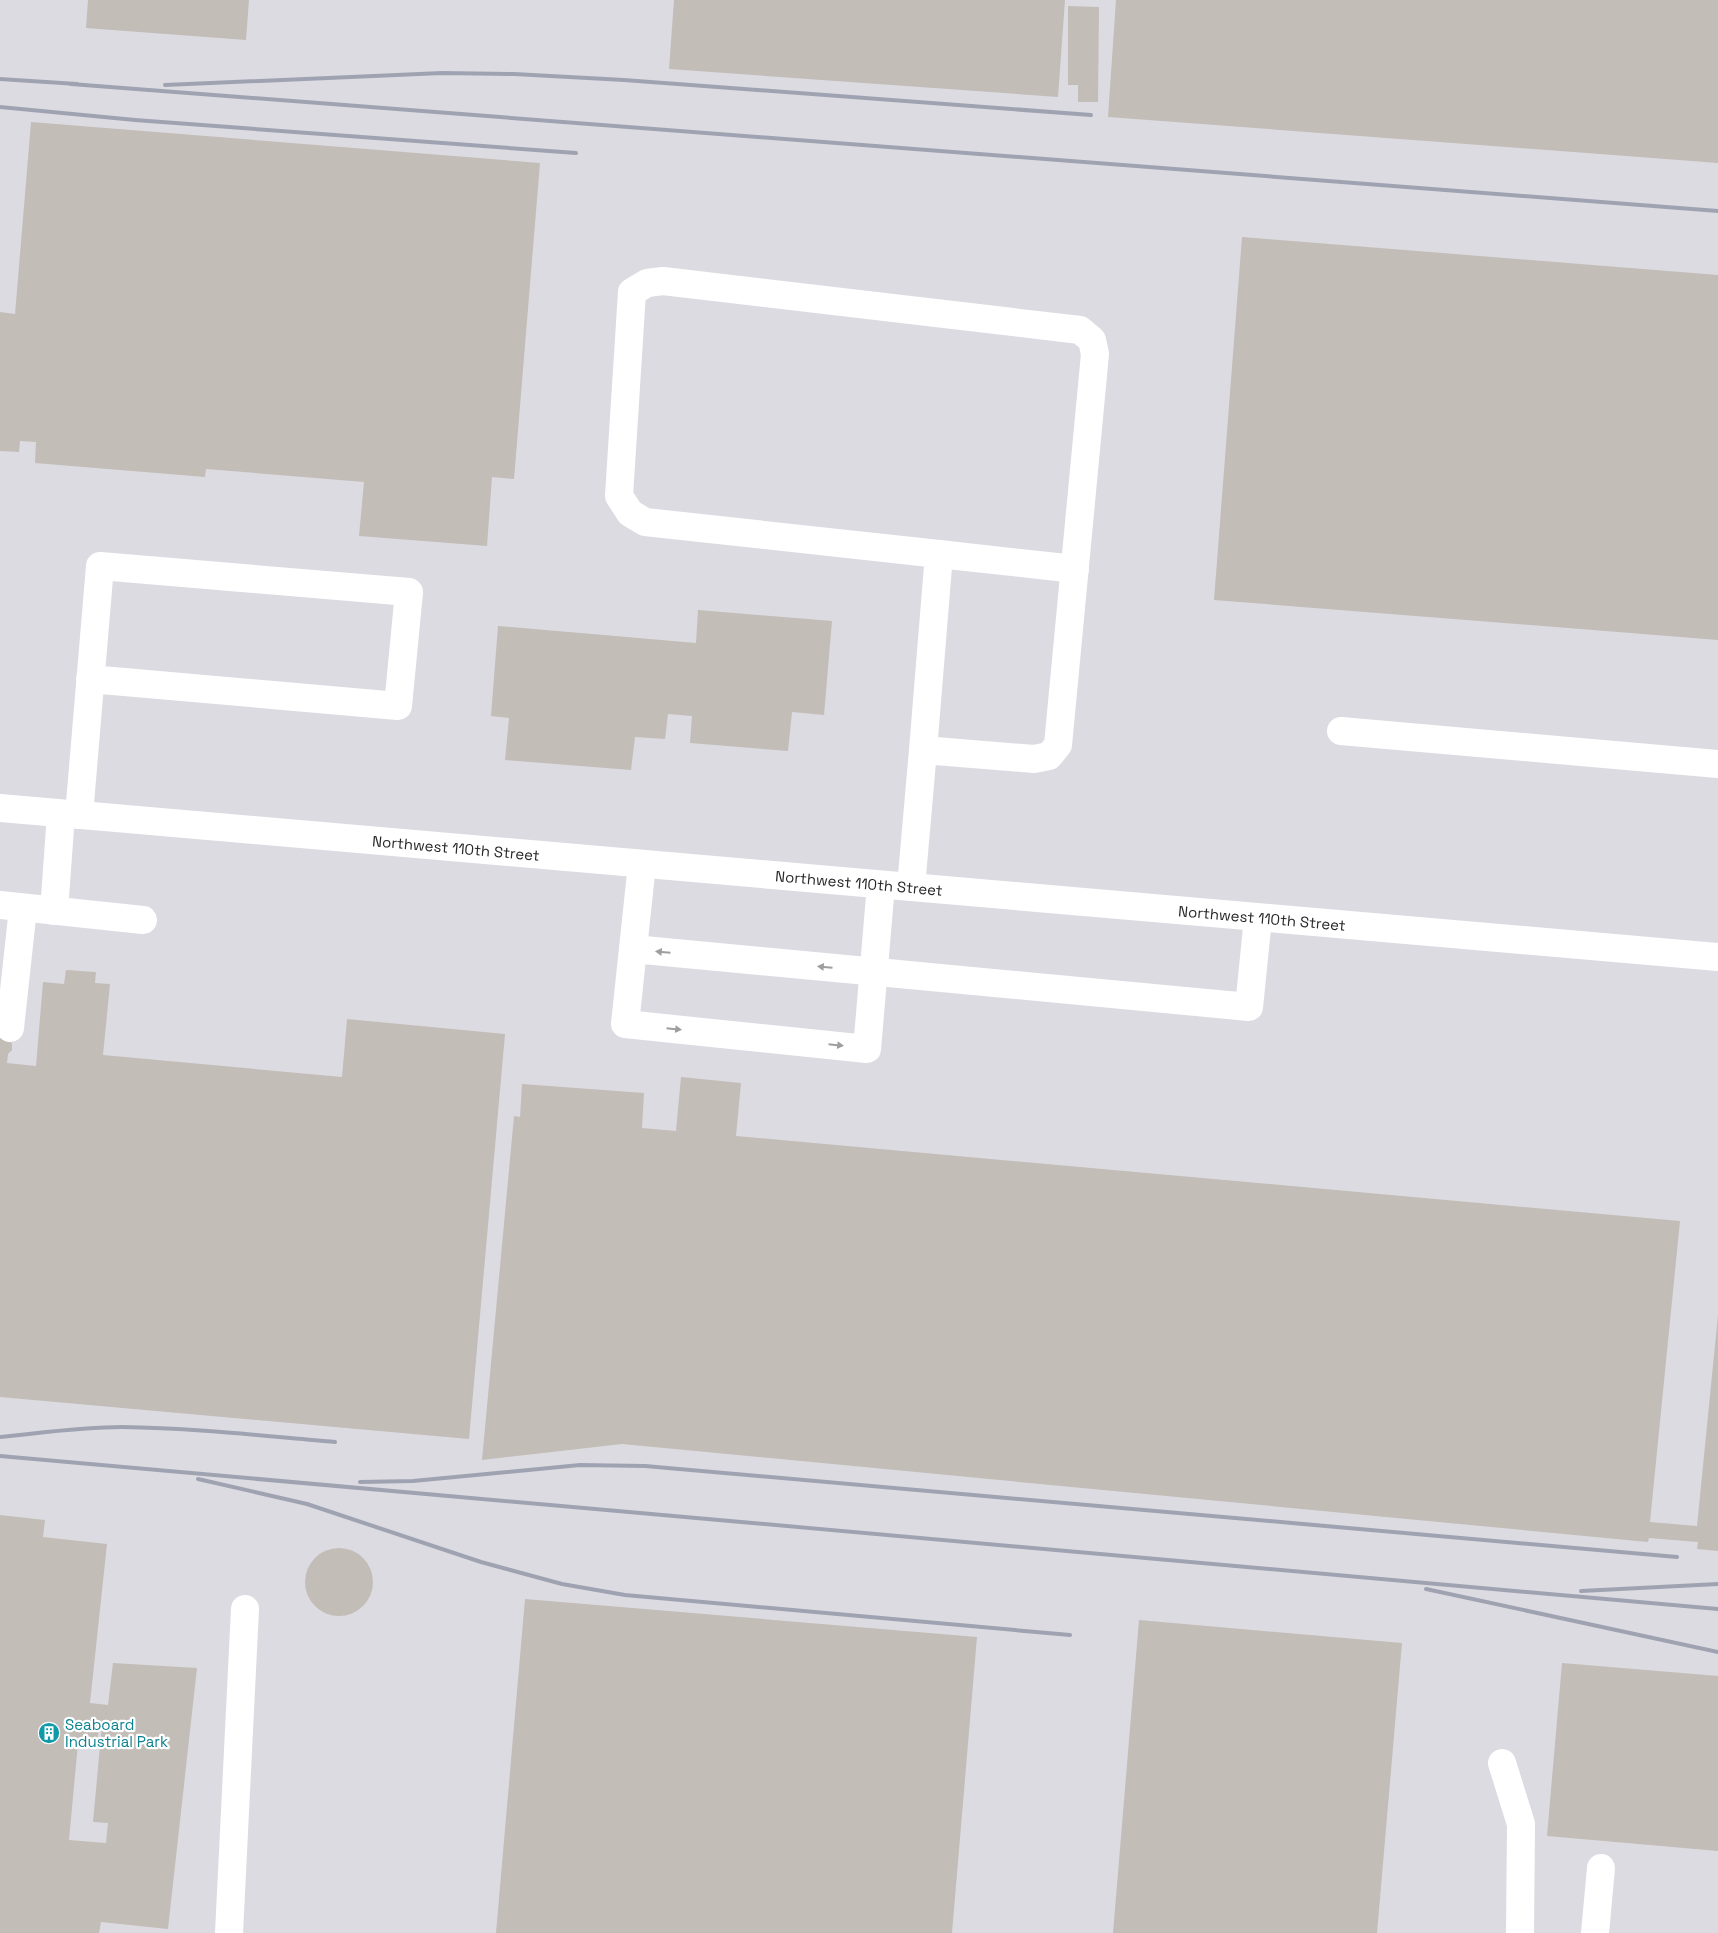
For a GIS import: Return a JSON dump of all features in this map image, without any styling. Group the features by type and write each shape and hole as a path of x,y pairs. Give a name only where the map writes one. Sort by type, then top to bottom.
{"street":[{"path":"923,750 1034,759 1049,756 1058,745 1075,569 1095,354 1092,340 1080,330 663,281 647,283 632,292 619,496 630,514 646,522 1075,569"},
{"path":"911,887 939,554"},
{"path":"54,911 90,679 100,566 409,592 398,706 90,679"},
{"path":"1341,731 1718,764"},
{"name":"Northwest 110th Street","path":"0,808 1718,957"},
{"path":"642,864 625,1024 867,1048 881,885"},
{"path":"10,1028 11,907 143,920"},
{"path":"633,949 1250,1006 1258,918"},
{"path":"229,1933 246,1609"},
{"path":"1502,1763 1521,1824 1520,1933"},
{"path":"1594,1933 1602,1868"}],"shaded area":[{"path":"0,0 1718,0 1718,1933 0,1933"}],"building":[{"path":"88,0 249,0 246,40 86,28"},
{"path":"674,0 1065,0 1058,97 669,69"},
{"path":"1116,0 1718,0 1718,163 1108,117"},
{"path":"1068,6 1099,7 1098,102 1078,102 1078,85 1068,85"},
{"path":"31,122 540,163 514,479 492,477 487,546 359,536 364,482 206,469 205,477 35,463 36,442 20,441 19,452 0,451 0,312 15,314"},
{"path":"1242,237 1718,275 1718,640 1214,600"},
{"path":"698,610 832,621 824,715 792,712 788,751 690,743 692,716 668,714 665,739 635,737 631,770 505,760 509,718 491,716 498,626 696,643"},
{"path":"66,970 96,972 95,983 110,984 103,1055 342,1077 347,1019 505,1034 469,1439 0,1397 0,1038 9,1039 12,1044 12,1050 8,1054 7,1063 36,1066 43,982 64,984"},
{"path":"681,1077 741,1083 736,1136 1680,1221 1650,1522 1697,1526 1718,1315 1718,1551 1697,1549 1698,1542 1649,1538 1648,1542 622,1444 482,1460 514,1116 520,1117 522,1084 644,1093 642,1128 676,1131"},
{"name":"Seaboard Industrial Park","path":"0,1515 45,1520 43,1537 107,1544 90,1703 108,1705 113,1663 197,1668 168,1929 101,1922 99,1933 0,1933","holes":["99,1724 102,1724 93,1822 108,1823 106,1843 69,1840 78,1743 97,1745"]},
{"path":"339,1548 352,1551 363,1558 370,1569 373,1582 370,1595 363,1606 352,1613 339,1616 326,1613 315,1606 308,1595 305,1582 308,1569 315,1558 326,1551"},
{"path":"525,1599 977,1637 952,1933 496,1933"},
{"path":"1139,1620 1402,1643 1377,1933 1113,1933"},
{"path":"1562,1663 1718,1676 1718,1851 1547,1836"}],"railway":[{"path":"165,85 442,73 514,74 624,80 1091,115"},
{"path":"0,79 77,84"},
{"path":"71,84 1718,211"},
{"path":"0,107 135,120 576,153"},
{"path":"0,1437 76,1429 122,1427 202,1431 335,1442"},
{"path":"0,1456 1718,1609"},
{"path":"360,1482 413,1481 580,1465 645,1466 1677,1557"},
{"path":"198,1479 307,1504 481,1562 562,1584 625,1595 1070,1635"},
{"path":"1581,1591 1718,1584"},
{"path":"1426,1589 1718,1652"}],"place":[{"name":"Seaboard Industrial Park","path":"49,1733"}]}
